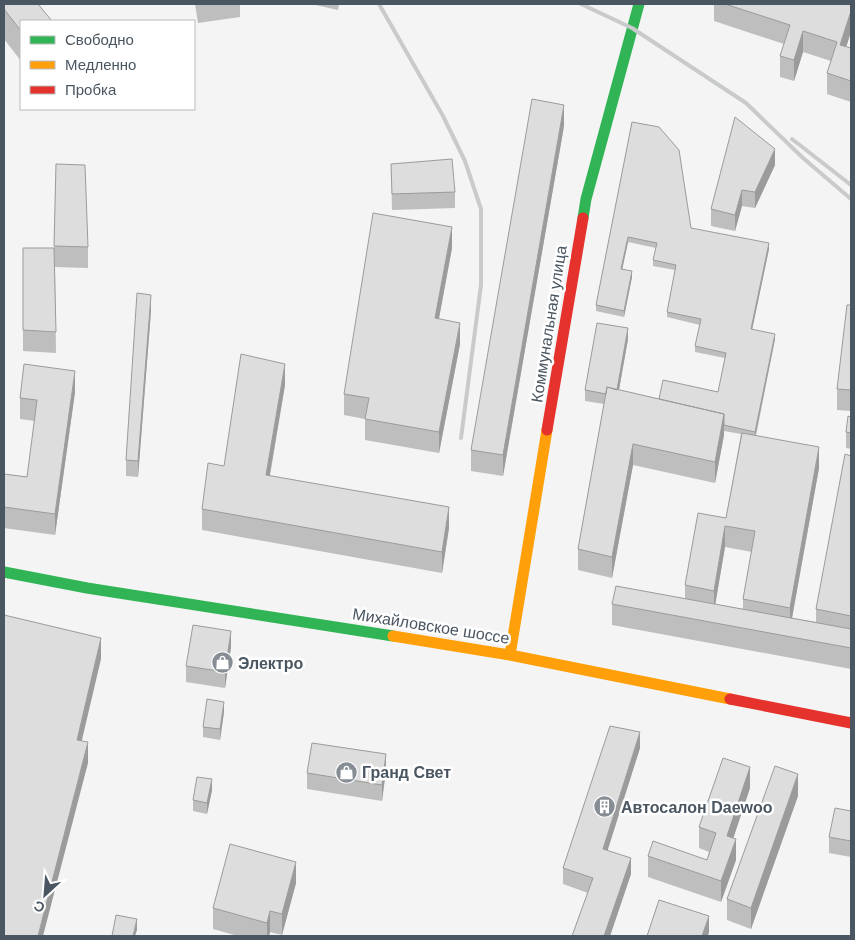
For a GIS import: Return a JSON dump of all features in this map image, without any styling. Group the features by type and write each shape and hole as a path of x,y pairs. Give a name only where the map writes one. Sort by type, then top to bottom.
{"main road":[{"name":"Коммунальная улица","path":"510,655 586,199 639,4"},
{"name":"Михайловское шоссе","path":"4,572 87,588 510,655 851,722"}],"building":[{"path":"4,4 38,4 51,20 20,20 20,30 4,9"},
{"path":"725,4 851,4 851,11 840,45 851,48 851,81 827,73 837,42 803,31 794,60 780,56 790,25"},
{"path":"532,99 564,105 503,455 471,450"},
{"path":"735,117 775,149 755,192 742,190 735,215 711,209"},
{"path":"632,122 659,127 679,150 691,228 769,243 751,329 775,334 755,432 724,425 724,414 659,399 663,380 718,392 726,353 695,346 701,319 667,312 676,265 653,260 657,243 628,237 621,269 632,271 624,311 596,305"},
{"path":"452,159 455,192 392,194 391,164"},
{"path":"56,164 85,165 88,247 54,246"},
{"path":"373,213 452,227 435,318 460,323 439,432 365,419 369,398 344,394"},
{"path":"23,248 54,248 56,332 23,330"},
{"path":"137,293 151,295 138,461 126,460"},
{"path":"847,305 851,305 851,390 837,389"},
{"path":"597,323 628,328 617,390 607,387 606,394 585,390"},
{"path":"241,354 285,364 266,475 449,507 442,552 202,509 208,463 224,466"},
{"path":"24,364 75,371 55,514 4,507 4,474 27,477 37,400 20,398"},
{"path":"607,387 724,414 715,462 633,444 612,557 578,549"},
{"path":"848,416 851,417 851,433 846,432"},
{"path":"742,433 819,447 790,608 743,599 755,531 725,526 714,591 685,585 698,513 726,518"},
{"path":"845,454 851,456 851,616 816,609"},
{"path":"616,586 851,629 851,648 612,604"},
{"path":"4,615 101,638 77,740 88,742 38,936 4,936"},
{"path":"193,625 231,631 225,672 186,666"},
{"path":"207,699 224,702 220,729 203,727"},
{"name":"Автосалон Daewoo","path":"610,726 640,732 603,849 631,858 604,936 572,936 593,878 563,868"},
{"path":"312,743 386,754 382,785 307,773"},
{"path":"723,758 750,767 727,836 736,839 721,881 648,856 653,841 707,860 716,833 699,827"},
{"path":"775,766 798,774 751,908 727,899"},
{"path":"197,777 212,779 207,803 193,800"},
{"path":"835,808 851,811 851,841 829,837"},
{"path":"230,844 296,862 282,914 270,911 267,923 213,908"},
{"path":"659,900 709,916 702,936 647,936"},
{"path":"116,915 137,919 133,936 112,936"}],"railway":[{"path":"379,4 443,116 465,161 481,209 481,285 461,438"},
{"path":"581,4 632,28 746,103 803,158 851,199"},
{"path":"792,139 851,185"}],"traffic: fast":[{"path":"583,218 586,199 639,4"},
{"path":"4,572 87,588 393,636"}],"traffic: slow":[{"path":"510,655 547,430"},
{"path":"393,636 510,655 730,699"}],"traffic: jam":[{"path":"547,430 583,218"},
{"path":"730,699 851,723"}],"place":[{"name":"Электро","path":"222,663"},
{"name":"Гранд Свет","path":"346,772"},
{"name":"Автосалон Daewoo","path":"605,807"}]}
